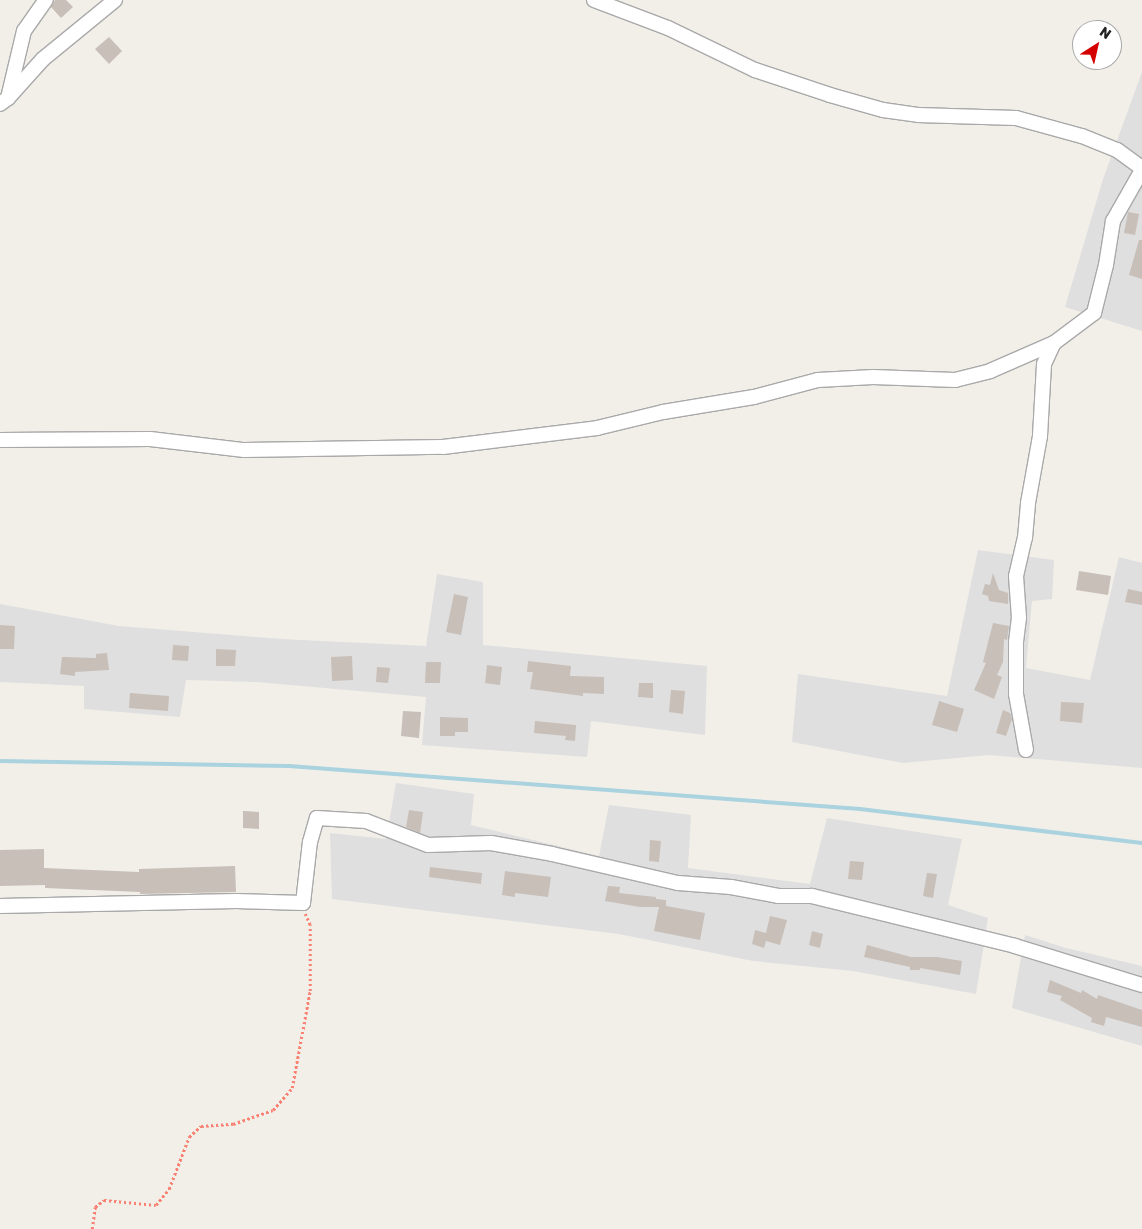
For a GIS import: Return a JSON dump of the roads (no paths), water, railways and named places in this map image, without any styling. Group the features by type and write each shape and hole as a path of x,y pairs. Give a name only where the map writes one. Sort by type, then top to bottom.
{"street":[{"path":"4,101 24,30 46,0"},
{"path":"4,101 42,59 115,0"},
{"path":"0,440 150,439 244,450 442,447 597,428 663,412 754,397 818,380 873,377 955,380 990,371 1054,343 1094,313 1106,265 1113,221 1142,169 1117,150 1082,136 1016,118 918,116 883,110 830,95 755,70 668,28 594,0"},
{"path":"1026,750 1016,694 1016,642 1019,618 1016,576 1025,538 1028,503 1040,436 1044,364 1054,343"},
{"path":"0,906 236,901 303,903 310,842 318,818 366,821 428,845 492,843 678,883 731,887 778,896 812,896 1015,946 1142,985"}],"waterway":[{"path":"0,761 289,766 860,809 1142,843"}]}
